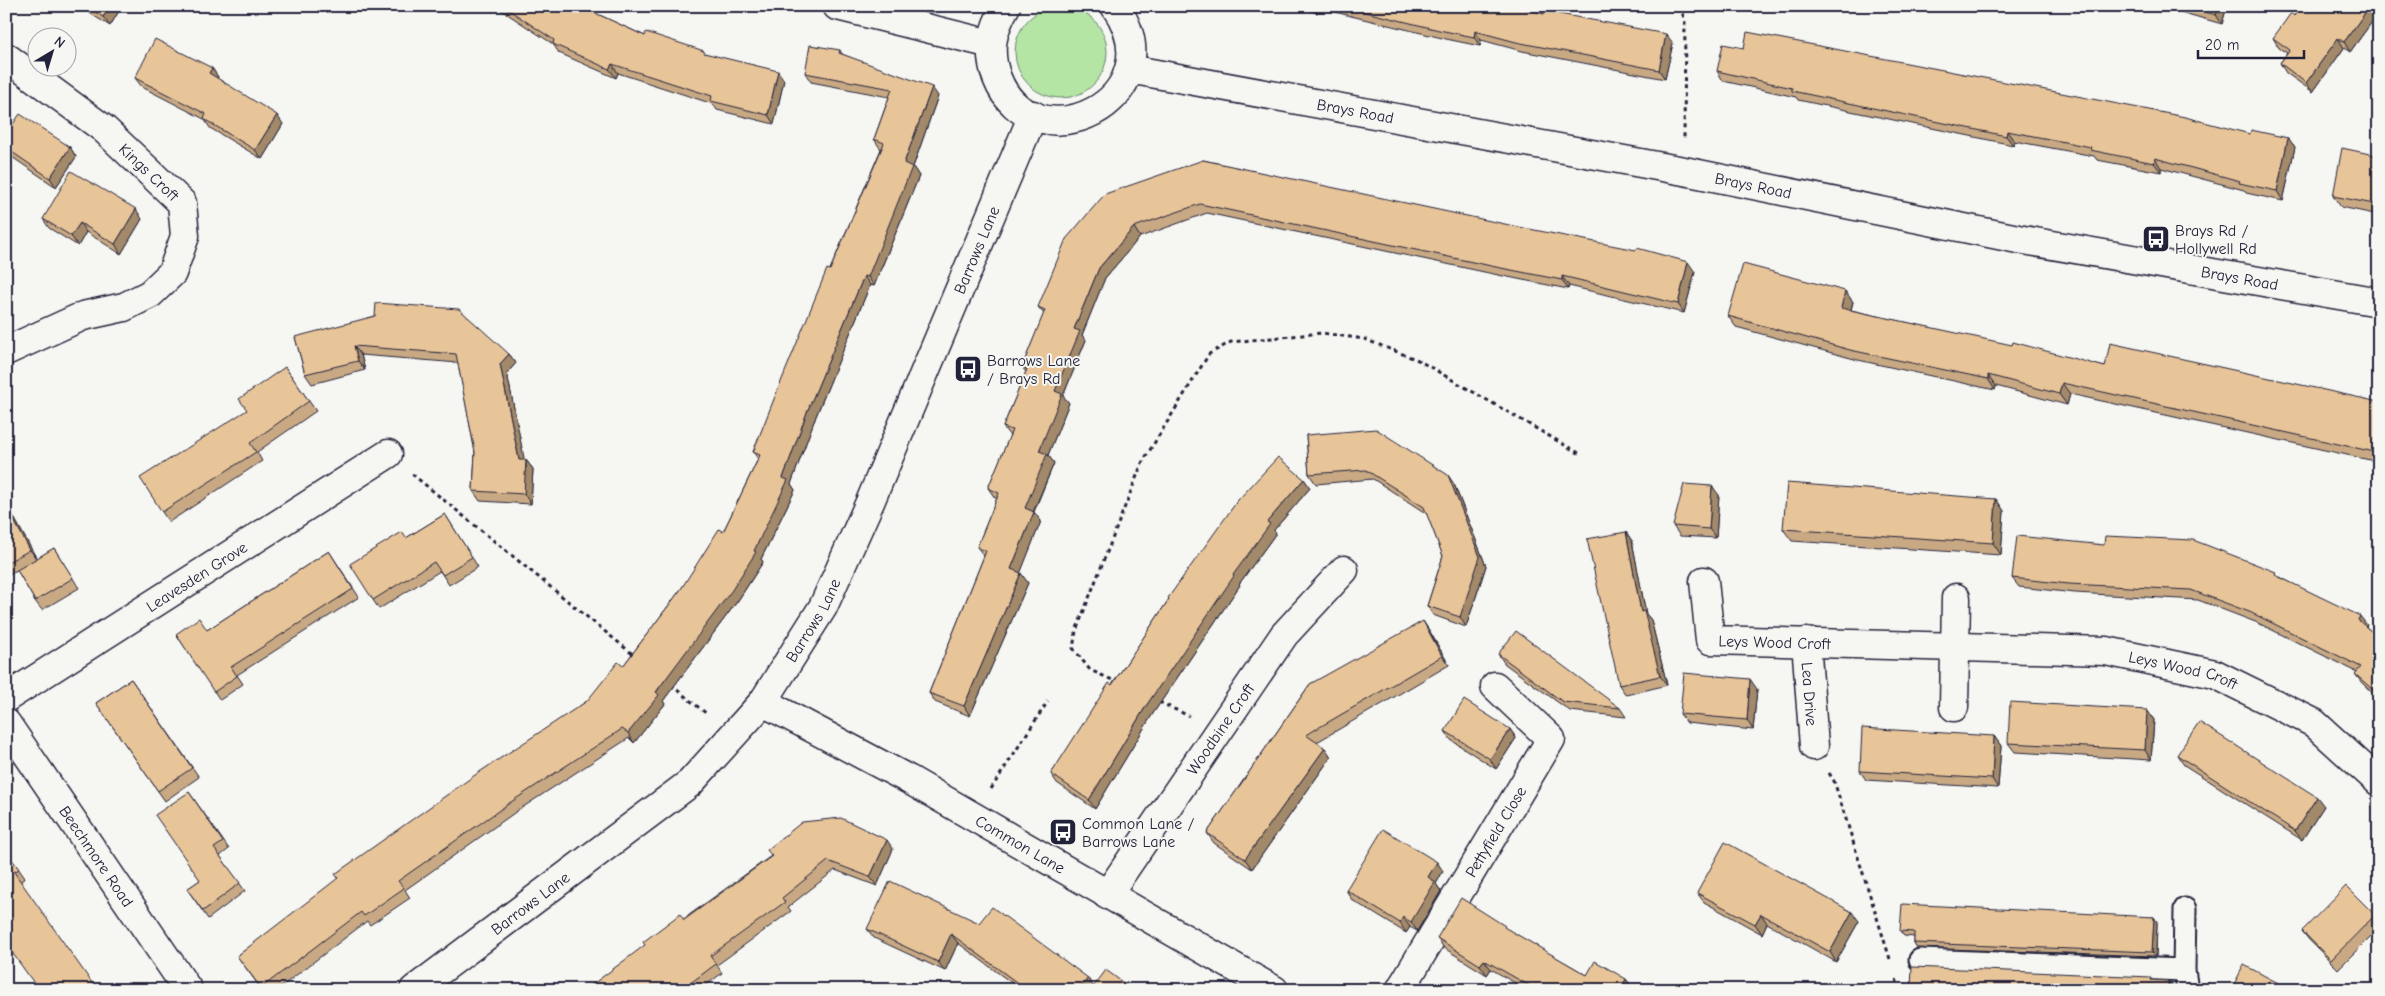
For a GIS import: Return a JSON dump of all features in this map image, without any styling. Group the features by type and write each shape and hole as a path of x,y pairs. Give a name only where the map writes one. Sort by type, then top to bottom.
{"street":[{"path":"836,6 991,44"},
{"path":"1006,6 996,24 991,44 992,66 1000,86 1014,104 1032,115 1051,121 1071,121 1090,115 1107,104 1120,89 1128,72 1131,54 1130,36 1124,19 1115,6"},
{"name":"Kings Croft","path":"6,57 104,129 182,203 185,236 172,273 150,294 124,307 83,316 6,351"},
{"name":"Brays Road","path":"1128,72 1140,72 1684,171 2018,239 2379,302"},
{"name":"Barrows Lane","path":"421,988 690,783 763,702 823,607 874,493 1032,115"},
{"name":"Leavesden Grove","path":"6,698 388,454"},
{"name":"Woodbine Croft","path":"1107,895 1284,635 1344,570"},
{"name":"Leys Wood Croft","path":"1704,582 1710,640 2106,651 2215,674 2314,723 2379,782"},
{"path":"1954,707 1957,646 1956,598"},
{"name":"Lea Drive","path":"1806,642 1814,746"},
{"name":"Pettyfield Close","path":"1400,990 1551,739 1495,686"},
{"name":"Common Lane","path":"763,702 908,779 1274,990"},
{"name":"Beechmore Road","path":"6,723 188,990"}],"lane":[{"path":"1920,960 2185,980 2185,909"}],"path":[{"path":"1680,6 1685,21 1684,171"},
{"path":"1124,686 1090,670 1073,648 1076,631 1142,463 1209,354 1231,342 1322,333 1364,339 1418,360 1582,455"},
{"path":"388,454 641,660"},
{"path":"664,679 733,735"},
{"path":"1150,698 1219,730"},
{"path":"973,817 1048,701"},
{"path":"1814,746 1834,781 1891,961"},
{"path":"1894,971 1900,990"}],"green space":[{"path":"1061,6 1079,9 1094,19 1104,34 1107,52 1104,70 1094,85 1079,95 1061,98 1043,95 1028,85 1018,70 1015,52 1018,34 1028,19 1043,9"}],"building":[{"path":"86,6 110,6 103,17"},
{"path":"503,6 580,6 645,36 646,32 704,51 704,53 778,71 768,115 711,101 712,96 612,64 609,69 553,44 554,40"},
{"path":"1341,6 1515,6 1544,14 1544,11 1666,34 1659,70 1516,42 1475,31 1474,37 1439,30"},
{"path":"2185,6 2218,6 2216,15"},
{"path":"2301,6 2370,6 2344,42 2338,38 2306,83 2280,63 2290,50 2273,38 2291,13 2294,16"},
{"path":"1747,32 2185,117 2250,134 2251,130 2288,138 2277,191 2239,183 2240,181 2155,158 2154,163 2090,150 2091,147 2007,131 2006,136 1792,91 1792,88 1717,71 1723,44 1744,48"},
{"path":"155,39 212,68 209,73 277,115 255,150 204,119 206,114 135,78"},
{"path":"810,45 840,50 839,53 932,87 904,163 912,167 868,277 864,276 807,412 783,478 788,480 754,551 756,552 732,590 656,692 659,695 628,733 622,729 511,802 398,881 404,888 364,916 361,912 261,988 237,956 338,878 335,874 478,773 587,701 618,662 623,666 681,589 719,529 723,532 760,455 753,452 774,399 827,269 830,270 884,143 874,139 892,89 805,73"},
{"path":"20,114 70,147 50,178 6,148 6,134"},
{"path":"2342,148 2379,156 2379,205 2333,196"},
{"path":"1203,160 1514,226 1636,250 1637,248 1688,262 1678,304 1562,276 1562,280 1496,267 1200,204 1134,227 1099,268 1074,329 1080,331 1055,391 1062,394 1039,451 1047,454 1025,508 1034,512 1011,569 1021,573 964,706 929,693 986,551 977,547 999,493 988,488 1012,430 1003,427 1027,369 1022,367 1045,310 1038,307 1066,239 1105,194"},
{"path":"71,171 136,209 115,244 80,223 71,236 43,219"},
{"path":"1743,264 1845,291 1841,308 2012,345 2013,342 2105,367 2110,343 2379,402 2379,453 2062,383 2059,394 1988,375 1988,379 1850,350 1728,316"},
{"path":"376,303 459,309 509,354 500,364 519,460 526,460 524,494 473,491 475,452 456,354 354,346 358,361 305,374 295,337 375,316"},
{"path":"285,367 309,401 250,443 256,452 162,512 140,478 247,410 239,399"},
{"path":"1376,429 1448,475 1480,557 1460,617 1427,606 1443,556 1424,507 1366,470 1309,474 1306,435"},
{"path":"1278,457 1304,479 1267,522 1270,524 1233,575 1146,706 1089,800 1051,774 1109,683 1112,685 1168,598 1238,500"},
{"path":"1787,483 1996,499 1993,543 1783,529"},
{"path":"1684,484 1712,486 1709,529 1673,526"},
{"path":"6,506 30,550 6,563"},
{"path":"445,514 472,557 443,575 434,562 373,600 350,564 402,532 406,538"},
{"path":"1626,532 1641,612 1644,611 1660,676 1619,685 1587,539"},
{"path":"2017,536 2104,545 2105,536 2193,540 2276,572 2275,575 2360,616 2358,620 2379,638 2379,695 2355,674 2361,667 2252,613 2191,590 2069,584 2012,578"},
{"path":"54,548 73,578 35,601 17,570"},
{"path":"329,551 353,589 231,667 237,676 214,692 176,634 199,618 207,630"},
{"path":"1423,621 1442,656 1306,735 1325,748 1245,859 1207,833 1310,684"},
{"path":"1516,631 1620,708 1563,702 1498,654"},
{"path":"1684,673 1750,679 1747,720 1680,714"},
{"path":"131,679 192,768 158,791 96,703"},
{"path":"1464,700 1510,729 1490,759 1445,731"},
{"path":"2010,702 2147,710 2145,750 2008,743"},
{"path":"2199,722 2317,797 2295,831 2177,755"},
{"path":"1862,728 1994,736 1992,779 1860,771"},
{"path":"189,792 223,842 214,848 240,883 203,911 187,889 200,880 155,815"},
{"path":"841,818 887,840 870,877 828,861 782,898 785,902 710,956 716,964 681,990 585,990 645,945 643,942 680,914 684,920 772,856 767,850 802,822"},
{"path":"1383,829 1437,862 1428,877 1435,882 1411,922 1403,917 1400,923 1346,890"},
{"path":"1725,842 1852,912 1830,952 1761,914 1755,924 1697,893"},
{"path":"6,851 19,869 14,872 97,990 39,990 6,944"},
{"path":"890,881 979,923 992,907 1088,978 1079,990 1027,990 951,934 938,962 867,929"},
{"path":"2346,886 2375,915 2331,960 2302,931"},
{"path":"1461,898 1504,927 1587,975 1595,961 1626,979 1620,990 1537,990 1484,960 1480,965 1437,938"},
{"path":"1902,904 2154,917 2152,952 1914,943 1914,932 1900,931"},
{"path":"2244,965 2284,986 2282,990 2231,990"},
{"path":"1912,967 2151,977 2151,980 2168,981 2168,990 1911,990"},
{"path":"1106,970 1133,990 1091,990"}],"place":[{"name":"Brays Rd / Hollywell Rd","path":"2156,239"},
{"name":"Barrows Lane / Brays Rd","path":"968,369"},
{"name":"Common Lane / Barrows Lane","path":"1063,832"}]}
